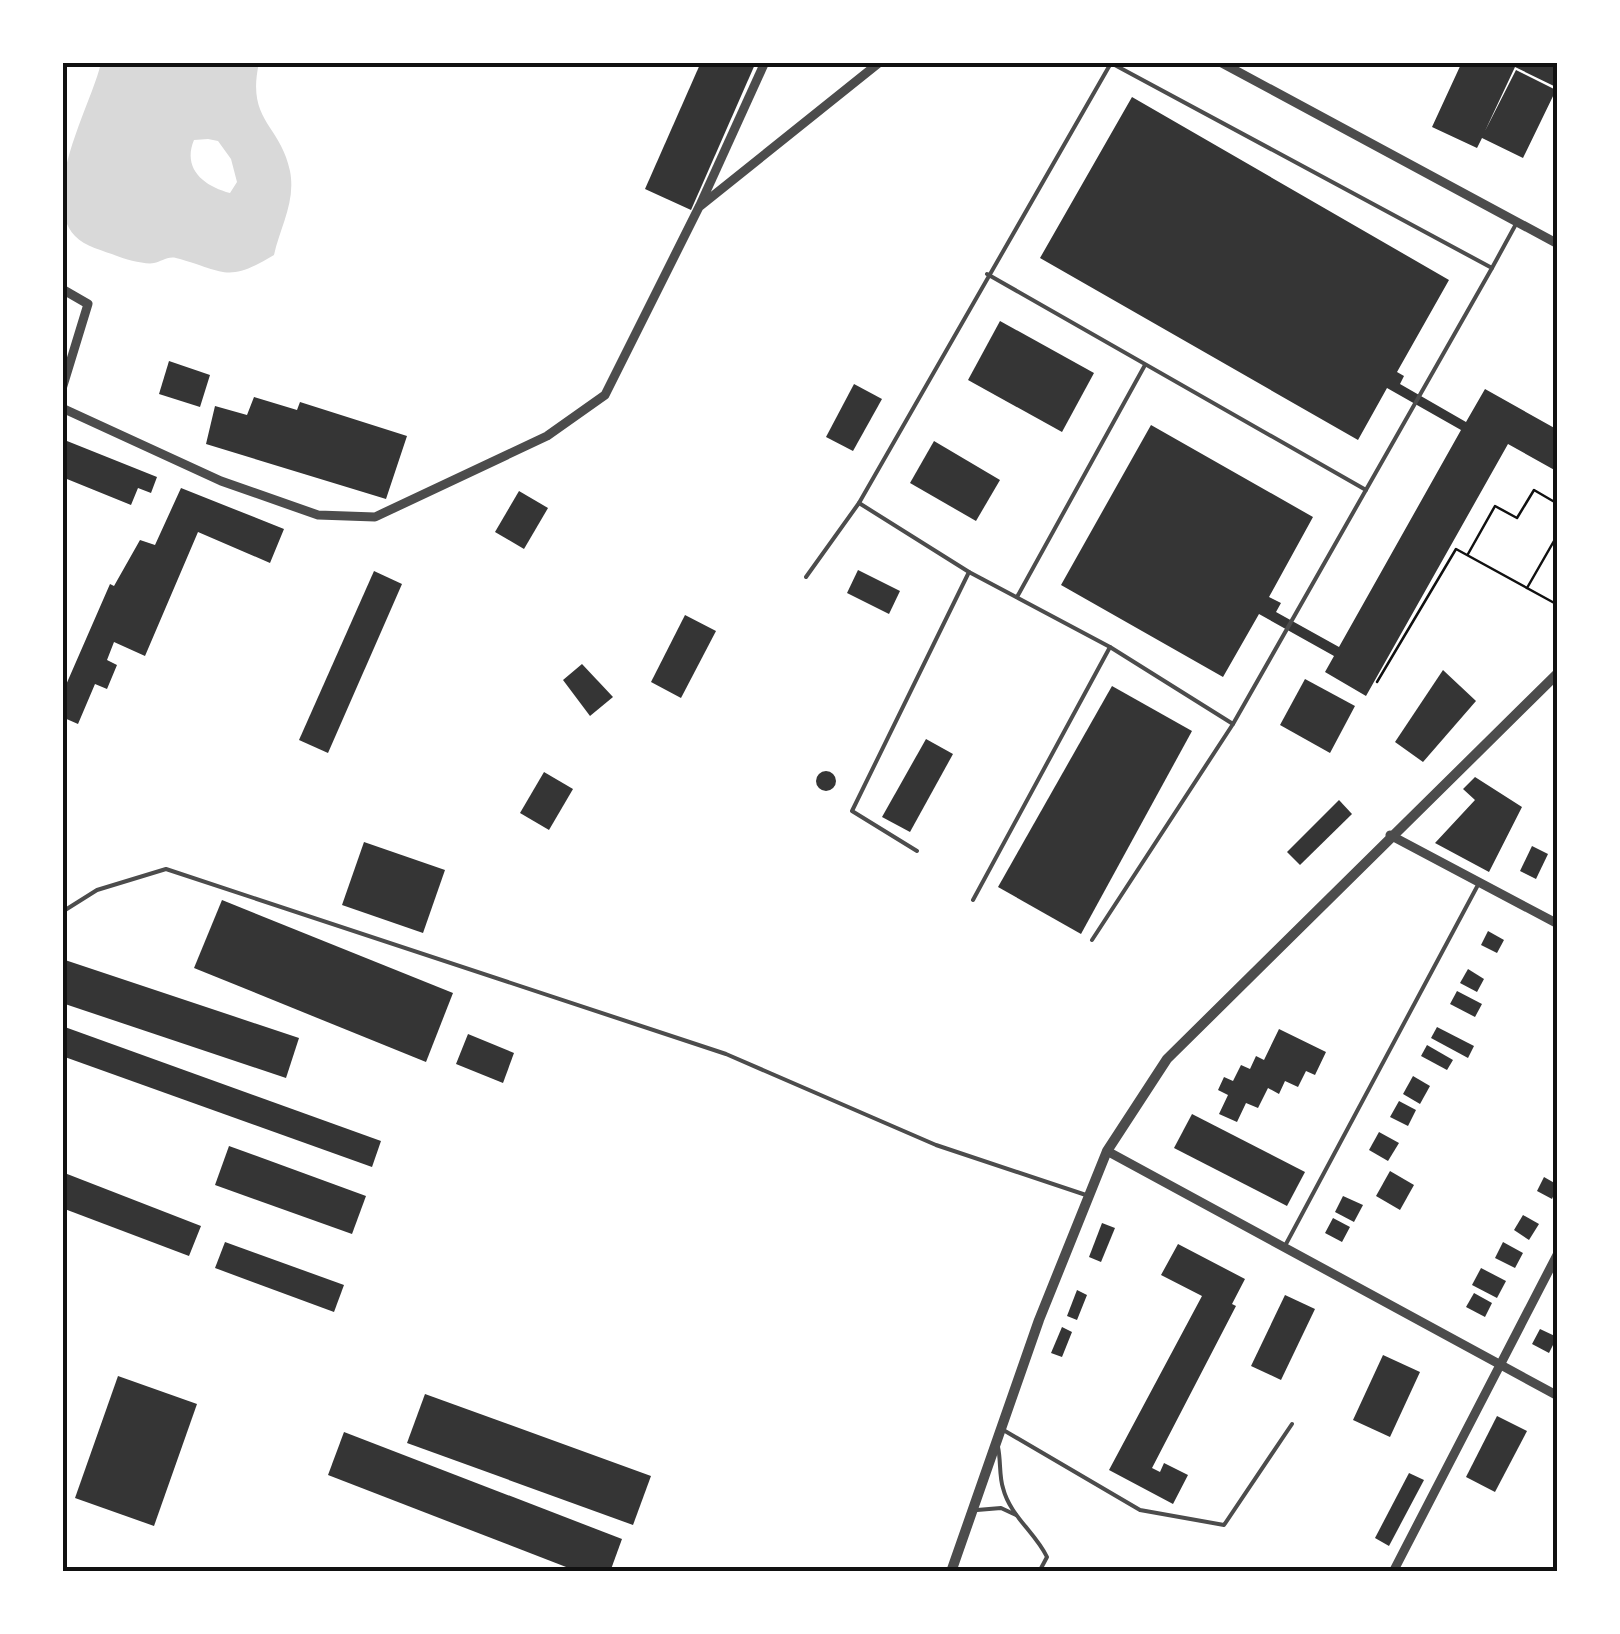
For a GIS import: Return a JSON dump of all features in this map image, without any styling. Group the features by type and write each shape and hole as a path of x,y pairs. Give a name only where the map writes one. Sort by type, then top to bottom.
{"street":[{"path":"62,408 221,481 318,515 374,517 547,436 605,395 699,207 765,62"},
{"path":"699,207 880,62"},
{"path":"1220,62 1558,244"},
{"path":"62,289 88,304 62,390"},
{"path":"951,1572 1107,1151 1167,1059 1558,673"},
{"path":"1390,835 1558,924"},
{"path":"1107,1151 1558,1396"},
{"path":"1393,1572 1497,1363 1558,1253"}],"lane":[{"path":"806,577 860,503 1111,63 1492,268"},
{"path":"1092,940 1233,724 1516,222"},
{"path":"988,274 1367,490"},
{"path":"1017,598 1146,364"},
{"path":"860,503 969,572 1110,648 1233,724"},
{"path":"918,851 852,811 969,572"},
{"path":"973,900 1110,648"},
{"path":"62,912 97,890 166,869 726,1054 936,1145 1089,1196"},
{"path":"1284,1248 1479,882"},
{"path":"999,1435 1140,1510 1224,1525 1292,1424"},
{"path":"999,1435 1002,1487 1016,1515 1038,1538 1046,1558 1039,1572"},
{"path":"972,1512 1001,1508 1016,1515"}],"path":[{"path":"1467,555 1495,506 1517,518 1534,490 1558,504"},
{"path":"1527,588 1558,534"},
{"path":"1377,682 1456,549 1558,605"}],"shaded area":[{"path":"101,63 259,63 256,82 260,110 285,155 291,182 289,204 274,255 245,270 225,272 173,258 150,263 135,261 95,248 75,236 65,219 64,175","holes":["194,140 218,141 231,159 237,182 230,193 204,181 191,160"]}],"building":[{"path":"701,62 756,62 691,210 645,189"},
{"path":"1462,62 1558,62 1558,88 1515,67 1485,131 1516,70 1556,90 1523,158 1482,138 1477,148 1432,127"},
{"path":"1132,97 1449,280 1397,372 1404,376 1400,384 1466,422 1485,389 1558,430 1558,472 1508,444 1366,696 1325,672 1334,656 1259,614 1223,677 1061,585 1151,425 1313,517 1269,597 1281,603 1276,612 1339,647 1461,430 1387,388 1358,440 1040,258"},
{"path":"1000,321 1094,373 1062,432 968,380"},
{"path":"169,361 210,375 200,407 159,394"},
{"path":"854,384 882,399 853,451 826,437"},
{"path":"254,397 297,410 300,402 407,436 386,499 206,444 215,406 247,415"},
{"path":"62,439 157,477 151,493 138,488 131,505 62,477"},
{"path":"934,441 1000,480 976,521 910,483"},
{"path":"181,488 284,529 270,563 198,532 145,656 114,642 107,660 117,665 107,689 95,684 78,724 62,717 62,694 110,584 114,586 140,540 155,545"},
{"path":"519,491 548,508 524,549 495,532"},
{"path":"858,570 900,591 889,614 847,593"},
{"path":"374,571 402,584 328,753 299,740"},
{"path":"685,615 716,631 681,698 651,682"},
{"path":"582,664 613,697 590,716 563,680"},
{"path":"1443,670 1476,701 1423,762 1395,742"},
{"path":"1305,679 1355,706 1330,753 1280,725"},
{"path":"1112,686 1192,731 1081,934 998,887"},
{"path":"926,739 953,754 910,832 882,817"},
{"path":"822,771 830,771 836,781 830,791 822,791 816,785 816,777"},
{"path":"544,772 573,789 549,830 520,813"},
{"path":"1475,777 1522,807 1489,872 1435,843 1475,800 1463,789"},
{"path":"1339,800 1352,814 1300,865 1287,852"},
{"path":"364,842 445,870 423,933 342,905"},
{"path":"1532,846 1548,854 1536,879 1520,871"},
{"path":"222,900 453,993 426,1062 194,968"},
{"path":"1488,931 1504,940 1497,953 1481,945"},
{"path":"62,959 299,1038 286,1078 62,1003"},
{"path":"1468,969 1484,979 1477,992 1460,983"},
{"path":"1457,991 1482,1004 1475,1017 1450,1004"},
{"path":"62,1026 381,1141 372,1167 62,1056"},
{"path":"1437,1027 1474,1046 1468,1058 1431,1038"},
{"path":"1279,1029 1326,1052 1315,1075 1306,1071 1298,1087 1285,1081 1279,1094 1268,1088 1258,1108 1246,1103 1237,1122 1219,1114 1228,1095 1218,1090 1224,1077 1233,1081 1241,1065 1250,1069 1256,1056 1264,1060"},
{"path":"468,1034 514,1053 503,1083 456,1064"},
{"path":"1427,1045 1453,1060 1447,1070 1421,1056"},
{"path":"1413,1076 1430,1086 1420,1104 1403,1094"},
{"path":"1399,1101 1416,1110 1408,1126 1390,1117"},
{"path":"1192,1114 1305,1172 1287,1206 1174,1148"},
{"path":"1379,1132 1399,1143 1388,1161 1369,1150"},
{"path":"229,1146 366,1196 352,1234 215,1185"},
{"path":"1390,1171 1414,1185 1400,1210 1376,1196"},
{"path":"62,1172 201,1226 189,1256 62,1208"},
{"path":"1544,1177 1558,1185 1552,1199 1537,1191"},
{"path":"1343,1196 1363,1205 1354,1222 1335,1212"},
{"path":"1523,1215 1539,1224 1529,1240 1514,1230"},
{"path":"1333,1218 1350,1227 1342,1242 1325,1233"},
{"path":"1102,1223 1115,1228 1101,1262 1089,1257"},
{"path":"225,1242 344,1285 334,1312 215,1268"},
{"path":"1503,1242 1523,1253 1515,1268 1495,1258"},
{"path":"1178,1244 1245,1279 1232,1304 1236,1306 1152,1468 1160,1472 1164,1463 1188,1475 1173,1504 1109,1470 1202,1296 1161,1275"},
{"path":"1481,1268 1506,1281 1497,1298 1472,1285"},
{"path":"1077,1290 1087,1295 1077,1320 1067,1316"},
{"path":"1474,1293 1492,1303 1485,1317 1466,1307"},
{"path":"1285,1295 1315,1309 1281,1380 1251,1366"},
{"path":"1062,1327 1072,1332 1062,1357 1051,1353"},
{"path":"1540,1329 1557,1337 1549,1353 1532,1344"},
{"path":"1383,1355 1420,1372 1390,1437 1353,1420"},
{"path":"118,1376 197,1404 154,1526 75,1498"},
{"path":"425,1394 651,1476 633,1525 407,1443"},
{"path":"1497,1416 1527,1431 1495,1492 1466,1477"},
{"path":"344,1432 622,1539 610,1572 579,1572 328,1475"},
{"path":"1409,1473 1424,1480 1389,1546 1375,1538"}]}
